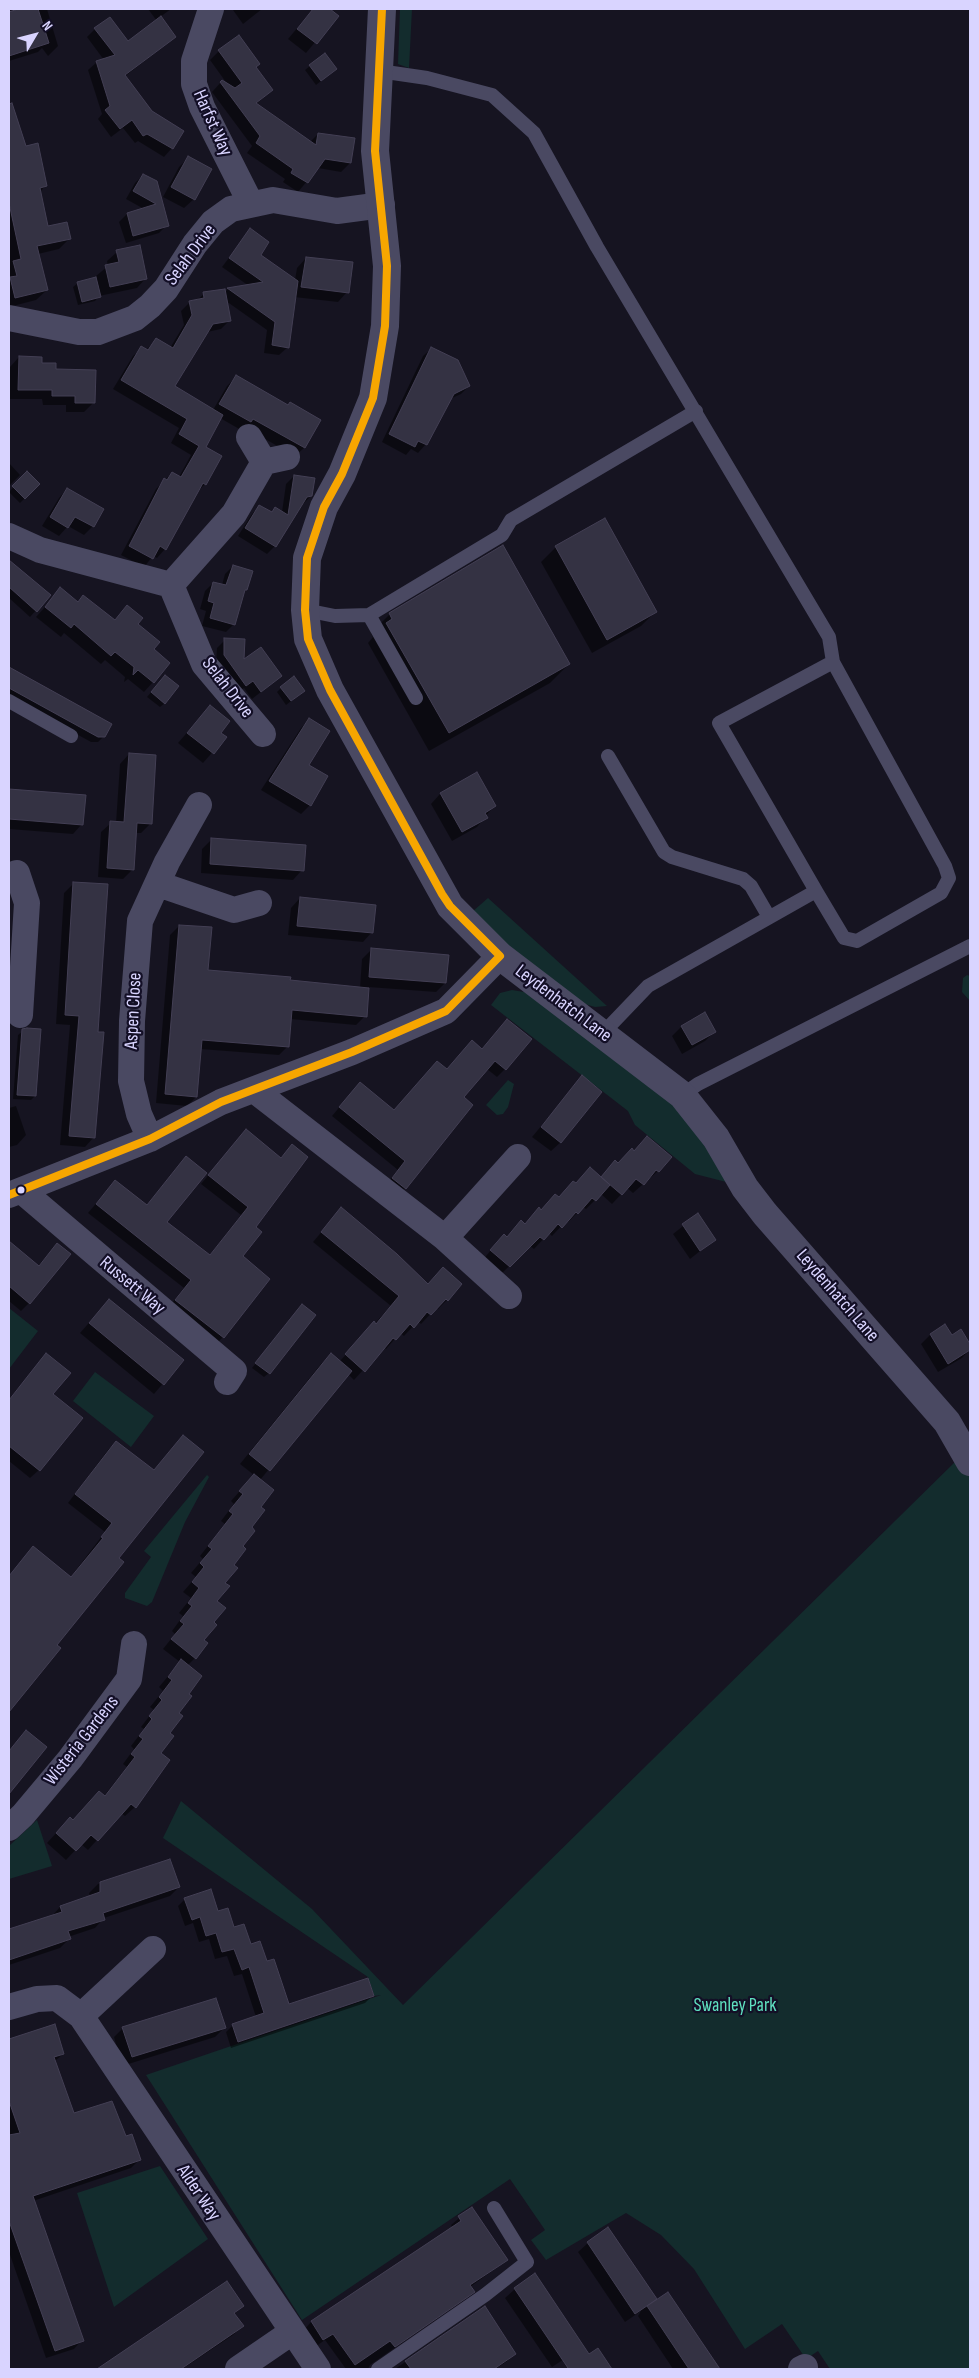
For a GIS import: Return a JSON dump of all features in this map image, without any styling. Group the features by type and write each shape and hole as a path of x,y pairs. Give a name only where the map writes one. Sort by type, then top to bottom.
{"street":[{"name":"Harfst Way","path":"211,9 194,61 194,84 202,107 251,204"},
{"name":"Leydenhatch Lane","path":"382,9 375,151 387,266 385,326 373,398 342,474 324,507 308,558 305,610 308,639 330,690 427,869 450,906 500,956 682,1095 716,1138 740,1181 760,1208 947,1422 970,1462"},
{"name":"Selah Drive","path":"9,318 79,332 98,332 135,318 166,289 195,244 214,222 231,209 273,200 337,211 382,205"},
{"path":"9,536 40,550 171,585 234,514 275,460 248,437"},
{"name":"Selah Drive","path":"171,585 204,664 263,734"},
{"name":"Aspen Close","path":"150,1138 139,1114 131,1081 132,1020 140,921 167,862 199,805"},
{"path":"9,876 17,874 27,903 20,1015"},
{"path":"158,884 234,910 259,903"},
{"name":"Russett Way","path":"227,1382 234,1371 15,1193 150,1138 221,1102 352,1052 446,1011 500,956"},
{"path":"254,1090 445,1238 509,1296"},
{"path":"445,1238 518,1157"},
{"name":"Wisteria Gardens","path":"9,1828 23,1815 70,1759 129,1679 134,1644"},
{"path":"81,2016 153,1949"},
{"name":"Alder Way","path":"9,2007 38,1999 57,1998 81,2016 318,2369"},
{"path":"238,2369 292,2332"}],"lane":[{"path":"379,72 427,78 492,95 534,133 597,247 829,637 833,662 945,866 948,878 941,893 857,940 844,938 719,724 833,662"},
{"path":"305,610 335,616 370,614 502,535 511,520 696,411"},
{"path":"370,614 416,698"},
{"path":"9,702 71,736"},
{"path":"608,756 664,852 672,857 743,879 750,886 769,917"},
{"path":"603,1033 648,986 816,891"},
{"path":"682,1095 698,1084 970,946"},
{"path":"378,2369 485,2295 527,2262 494,2208"}],"green space":[{"path":"400,9 412,9 409,68 398,64"},
{"path":"488,898 607,1006 595,1007 571,1000 487,929 472,912"},
{"path":"967,975 970,976 970,1001 962,992 963,978"},
{"path":"512,990 536,994 669,1094 738,1185 695,1174 635,1125 628,1111 491,1005 500,993"},
{"path":"508,1080 514,1084 508,1107 503,1114 497,1115 486,1105"},
{"path":"9,1308 38,1331 9,1369"},
{"path":"95,1372 154,1416 131,1447 73,1401"},
{"name":"Swanley Park","path":"957,1460 970,1477 970,2369 830,2369 818,2351 806,2359 782,2324 745,2349 694,2269 661,2235 626,2213 546,2260 531,2240 545,2230 510,2179 302,2320 146,2075 381,1995 374,1996 368,1977 163,1838 181,1801 312,1909 403,2005"},
{"path":"207,1475 209,1477 185,1522 152,1602 147,1606 125,1598 125,1593 151,1557 144,1551"},
{"path":"37,1820 52,1866 9,1879 9,1846"},
{"path":"160,2166 208,2239 114,2307 77,2193"}],"building":[{"path":"18,9 38,9 49,43 9,56 9,12"},
{"path":"313,9 330,9 339,16 317,44 297,29"},
{"path":"161,16 176,37 125,75 152,111 184,131 173,149 147,134 143,136 132,120 120,129 105,110 110,106 96,61 115,55 94,28 110,17 128,41"},
{"path":"239,35 260,64 256,67 273,90 256,103 316,145 318,133 355,138 351,163 325,159 308,183 291,173 293,169 256,143 260,136 220,82 222,80 235,88 242,83 218,50"},
{"path":"325,53 337,69 321,81 309,65"},
{"path":"12,103 26,146 38,143 47,186 40,188 48,226 67,222 71,239 37,246 48,290 15,298 10,277 17,276 13,261 21,259 9,203 9,104"},
{"path":"188,156 212,169 195,200 171,187"},
{"path":"143,174 157,181 169,226 133,236 127,213 156,204 133,191"},
{"path":"250,228 269,242 261,255 298,281 289,348 272,345 275,322 227,288 263,282 229,258"},
{"path":"140,245 147,279 110,287 105,265 119,262 116,250"},
{"path":"306,257 353,262 349,293 301,287"},
{"path":"96,277 101,297 82,302 77,282"},
{"path":"225,289 231,321 213,324 175,386 223,415 206,447 222,456 206,485 203,483 166,550 160,546 153,559 129,546 164,478 167,480 172,472 181,477 199,446 179,434 187,419 121,380 141,346 148,350 156,338 173,348 192,315 189,301 204,298 203,292"},
{"path":"431,347 458,360 470,386 454,394 427,445 418,441 415,447 389,434"},
{"path":"19,356 42,357 42,363 56,363 56,369 96,370 95,403 75,403 75,396 52,396 52,390 18,390"},
{"path":"236,375 288,405 290,402 321,420 305,448 253,419 251,422 219,404"},
{"path":"27,471 40,484 25,499 12,486"},
{"path":"294,475 315,478 312,496 307,497 276,547 245,528 259,505 272,512 275,507 288,515"},
{"path":"67,488 104,509 94,527 75,517 68,528 50,517"},
{"path":"605,518 657,612 607,640 555,546"},
{"path":"503,545 570,664 449,733 386,623 392,619 389,613"},
{"path":"9,560 51,595 37,612 9,587"},
{"path":"233,565 253,571 247,590 245,590 235,625 210,618 214,603 208,601 213,582 226,585"},
{"path":"60,587 78,602 83,595 115,620 127,605 143,618 138,624 160,642 154,649 170,663 154,683 138,670 133,675 134,667 115,652 111,656 74,624 71,628 45,607"},
{"path":"224,638 245,639 244,659 261,647 282,676 261,692 253,681 246,686 224,655"},
{"path":"9,667 112,724 105,737 98,737 9,688"},
{"path":"165,675 179,686 165,704 151,692"},
{"path":"294,676 305,691 291,701 280,687"},
{"path":"210,705 230,721 221,733 227,737 214,754 187,733"},
{"path":"309,718 330,731 309,765 328,776 311,806 269,781"},
{"path":"129,753 156,755 152,824 137,823 134,870 107,868 110,821 124,822"},
{"path":"477,772 496,806 485,813 488,818 462,832 440,793"},
{"path":"9,789 86,795 83,825 9,819"},
{"path":"211,838 306,845 304,871 210,864"},
{"path":"73,882 108,884 98,1032 104,1032 95,1138 69,1136 79,1016 65,1015"},
{"path":"300,897 376,905 373,933 297,926"},
{"path":"179,925 212,927 208,970 291,977 290,980 369,988 367,1017 292,1010 289,1047 202,1040 197,1097 165,1094"},
{"path":"371,948 449,955 446,983 369,977"},
{"path":"705,1012 716,1032 692,1045 681,1026"},
{"path":"507,1019 532,1039 506,1070 495,1061 464,1097 473,1105 406,1189 392,1178 405,1161 339,1107 360,1082 394,1110 437,1061 447,1069 472,1040 482,1049"},
{"path":"22,1029 41,1029 36,1096 17,1095"},
{"path":"582,1075 602,1092 561,1143 541,1127"},
{"path":"246,1129 281,1158 292,1144 308,1157 256,1227 262,1232 243,1256 270,1279 224,1338 175,1300 191,1280 96,1204 115,1180 147,1205 186,1156 207,1173 167,1222 210,1255 248,1207 208,1175"},
{"path":"647,1136 672,1157 659,1172 656,1170 644,1185 636,1179 622,1195 601,1177 615,1160 618,1163 632,1148 634,1151"},
{"path":"590,1167 610,1185 596,1201 592,1198 562,1228 558,1224 544,1240 540,1237 510,1267 490,1250 504,1234 507,1237 521,1220 525,1224 539,1207 541,1210 555,1194 559,1197 573,1181 576,1183"},
{"path":"341,1207 397,1254 428,1284 443,1267 462,1284 448,1301 446,1299 431,1315 427,1312 414,1328 410,1324 396,1340 393,1338 365,1372 345,1354 374,1321 376,1324 399,1296 321,1232"},
{"path":"698,1213 716,1240 700,1251 682,1224"},
{"path":"9,1241 39,1266 57,1243 71,1254 30,1304 9,1286"},
{"path":"109,1299 184,1360 164,1385 89,1323"},
{"path":"302,1304 316,1315 270,1374 255,1363"},
{"path":"945,1324 952,1335 961,1329 970,1344 970,1350 948,1364 930,1334"},
{"path":"46,1353 71,1373 53,1394 83,1418 40,1471 9,1446 9,1400"},
{"path":"331,1353 352,1371 270,1471 249,1454"},
{"path":"183,1435 204,1452 119,1558 124,1562 57,1645 61,1648 9,1712 9,1576 33,1546 71,1577 103,1538 101,1537 112,1523 75,1494 116,1441 154,1470"},
{"path":"254,1474 274,1490 261,1507 265,1510 252,1527 255,1531 243,1546 246,1549 234,1565 238,1568 225,1583 230,1586 217,1601 226,1608 214,1622 217,1625 204,1640 208,1643 196,1659 171,1639 184,1624 180,1621 192,1606 188,1603 199,1588 192,1582 204,1567 200,1563 212,1549 208,1546 233,1514 229,1511 243,1494 239,1491"},
{"path":"181,1659 202,1676 189,1694 192,1696 179,1713 183,1716 170,1733 174,1736 161,1753 170,1760 136,1808 131,1804 98,1841 91,1835 76,1851 56,1833 70,1817 73,1820 99,1791 105,1796 135,1757 131,1754 143,1739 139,1736 152,1719 149,1716 162,1700 159,1697 172,1680 168,1677"},
{"path":"26,1730 47,1747 9,1794 9,1751"},
{"path":"170,1859 180,1887 103,1913 105,1920 68,1931 71,1939 9,1960 9,1929 62,1912 60,1906 100,1892 100,1882"},
{"path":"211,1889 218,1911 228,1908 234,1927 244,1924 251,1944 260,1941 267,1961 274,1959 289,2004 368,1978 374,1996 238,2042 232,2024 264,2013 249,1967 242,1970 234,1949 222,1952 216,1933 206,1936 200,1917 192,1920 184,1898"},
{"path":"216,1998 226,2028 132,2057 122,2027"},
{"path":"55,2024 64,2054 54,2057 74,2113 112,2101 126,2136 132,2134 141,2160 33,2196 84,2341 55,2351 9,2221 9,2135 20,2133 9,2101 9,2039"},
{"path":"472,2207 508,2260 470,2285 475,2292 395,2347 390,2341 355,2365 333,2334 323,2340 311,2321 461,2221 458,2216"},
{"path":"608,2227 657,2299 635,2314 587,2242"},
{"path":"535,2273 589,2354 598,2348 612,2369 566,2369 568,2368 514,2288"},
{"path":"227,2281 244,2306 234,2313 244,2326 181,2369 97,2369"},
{"path":"668,2292 720,2369 689,2369 647,2306"},
{"path":"485,2306 516,2354 494,2369 411,2369 405,2361"}],"transit line":[{"path":"382,9 375,151 387,266 385,326 373,398 342,474 324,507 307,558 305,610 308,639 330,690 442,894 450,906 500,956"},
{"path":"9,1195 150,1139 221,1102 352,1052 446,1011 500,956"}]}
